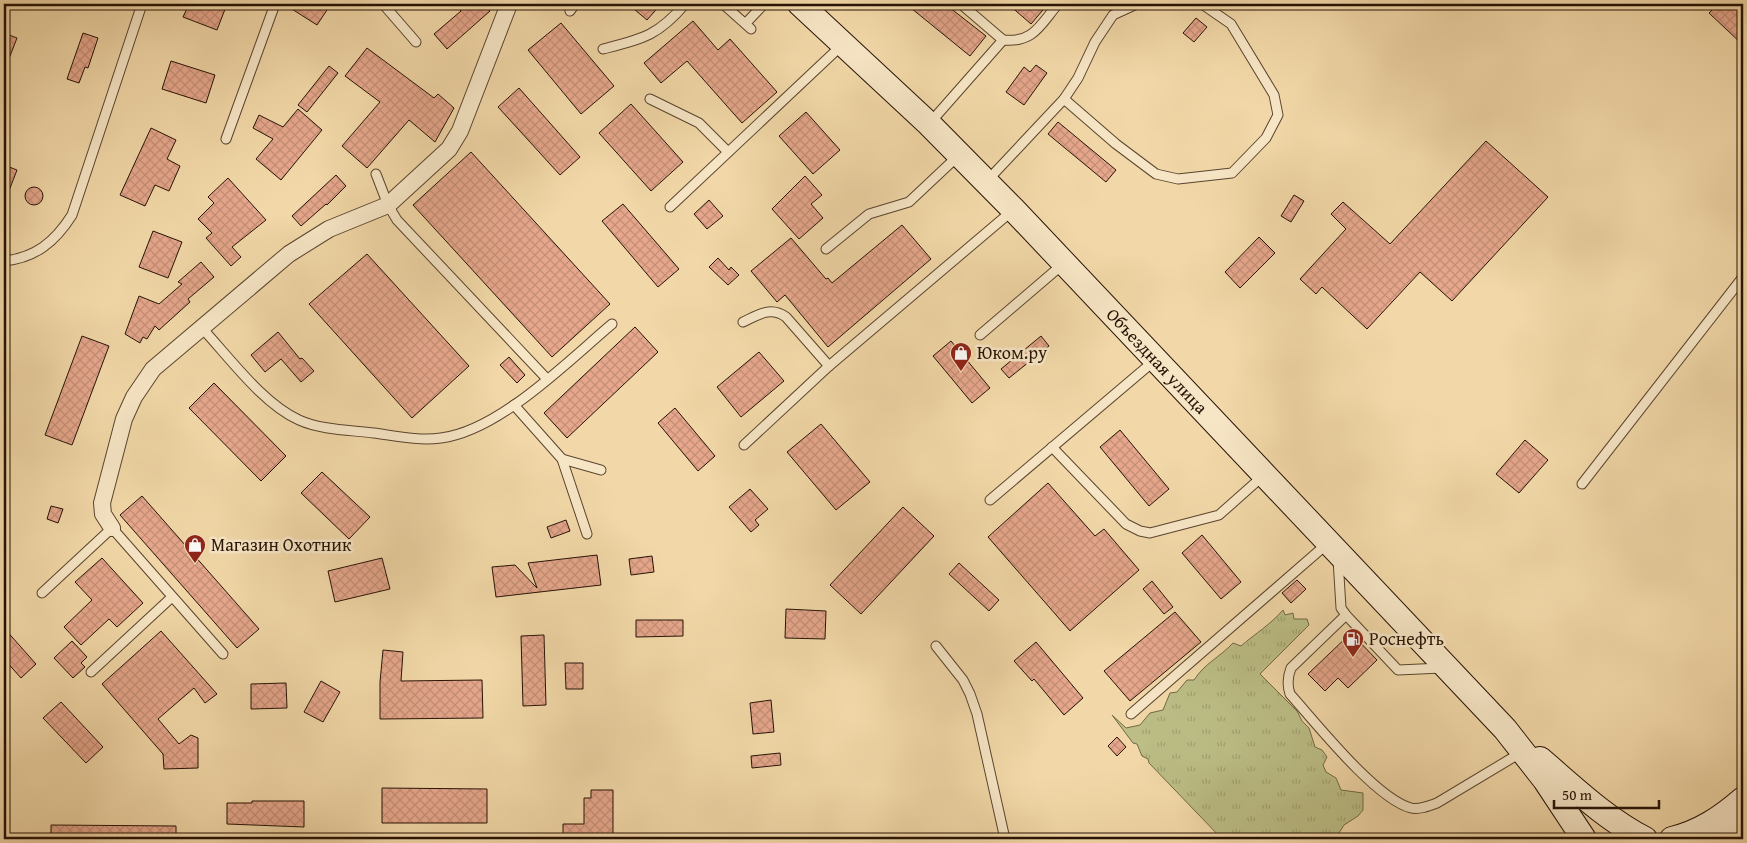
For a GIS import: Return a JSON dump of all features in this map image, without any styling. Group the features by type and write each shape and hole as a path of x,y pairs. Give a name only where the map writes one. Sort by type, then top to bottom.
{"main road":[{"name":"Объездная улица","path":"800,4 929,124 1065,262 1505,729"},
{"path":"1505,729 1523,751 1584,839"},
{"path":"1505,729 1602,812 1626,829 1645,839"},
{"path":"1672,839 1696,832 1712,823 1743,799"},
{"path":"1726,839 1743,813"}],"street":[{"path":"112,528 103,514 102,503 124,419 144,380 201,327 289,254 329,229 388,205 454,142 474,99 509,4"}],"lane":[{"path":"4,261 19,260 47,245 62,231 72,215 142,4"},
{"path":"226,139 274,4"},
{"path":"383,4 416,42"},
{"path":"603,49 645,38 668,23 685,4"},
{"path":"723,4 748,26 764,4"},
{"path":"961,4 1003,40 1022,40 1031,36 1058,4"},
{"path":"986,182 1064,99 1078,78 1095,42 1113,15 1137,4"},
{"path":"1064,99 1116,144 1156,174 1178,179 1232,173 1266,138 1278,115 1274,95 1231,24 1202,4"},
{"path":"929,124 1003,40"},
{"path":"670,207 728,152 798,79 844,43"},
{"path":"650,99 699,123 728,152"},
{"path":"826,249 869,214 909,202 960,155"},
{"path":"376,174 388,205 397,220 547,379"},
{"path":"744,445 829,366 1014,210"},
{"path":"980,335 1065,262"},
{"path":"1582,484 1743,277"},
{"path":"743,322 768,311 777,311 786,316 829,366"},
{"path":"201,327 265,396 299,420 309,424 423,439 441,438 474,428 514,405 612,324"},
{"path":"990,500 1156,359"},
{"path":"514,405 562,459 587,534"},
{"path":"1052,447 1126,524 1140,531 1150,533 1219,515 1264,474"},
{"path":"562,459 601,470"},
{"path":"42,593 112,528 223,654"},
{"path":"1333,547 1341,608 1398,670 1448,668"},
{"path":"1131,714 1333,547"},
{"path":"91,672 172,597"},
{"path":"1346,615 1291,668 1287,676 1287,686 1297,702 1384,794 1412,808 1426,807 1437,803 1523,751"},
{"path":"936,646 963,680 970,694 977,714 1005,839"}],"green space":[{"path":"1283,610 1285,615 1293,613 1294,619 1307,619 1309,625 1260,674 1297,711 1302,721 1309,728 1315,747 1322,750 1327,757 1323,765 1326,772 1336,778 1341,790 1363,793 1363,810 1358,816 1344,825 1337,836 1345,839 1222,839 1149,763 1148,759 1142,756 1137,744 1133,743 1112,715 1126,728 1140,725 1150,713 1163,710 1170,693 1177,692 1187,680 1194,680 1203,669 1233,643 1241,646 1268,625"}],"building":[{"path":"189,4 227,4 217,30 183,17"},
{"path":"284,4 331,4 317,25"},
{"path":"455,4 483,4 490,11 447,49 434,34 461,11"},
{"path":"628,4 661,4 647,20"},
{"path":"906,4 945,4 986,36 970,56"},
{"path":"1008,4 1048,4 1031,24"},
{"path":"1718,4 1743,4 1743,45 1709,13"},
{"path":"1196,18 1207,27 1194,42 1183,33"},
{"path":"693,21 718,50 730,39 777,92 742,123 687,61 661,83 644,63"},
{"path":"561,23 614,86 581,114 528,50"},
{"path":"4,33 17,38 5,69 4,69"},
{"path":"83,33 98,38 88,68 85,67 79,83 67,79"},
{"path":"367,48 434,98 438,94 454,108 435,142 409,120 367,168 342,146 380,102 345,76"},
{"path":"171,61 215,75 206,103 162,89"},
{"path":"1036,65 1047,73 1024,105 1006,92 1024,67 1030,72"},
{"path":"329,66 338,73 307,112 298,105"},
{"path":"519,88 580,157 560,175 498,107"},
{"path":"631,104 683,162 651,191 599,133"},
{"path":"298,109 322,130 281,180 256,159 273,139 253,128 259,115 283,127"},
{"path":"806,112 840,150 813,174 779,136"},
{"path":"1058,122 1116,170 1106,182 1048,134"},
{"path":"151,128 176,140 167,159 180,166 169,191 155,185 145,206 120,195"},
{"path":"1486,141 1548,197 1452,301 1420,272 1367,329 1322,287 1316,294 1300,279 1346,229 1331,214 1343,202 1390,244"},
{"path":"471,152 610,304 552,357 413,205"},
{"path":"4,165 17,170 5,201 4,201"},
{"path":"336,175 346,186 327,205 301,226 292,216"},
{"path":"805,176 822,195 811,204 823,218 799,239 772,209"},
{"path":"228,178 266,220 232,247 241,257 231,266 206,238 212,233 198,219 214,203 208,197"},
{"path":"34,187 40,190 43,196 40,202 34,205 28,202 25,196 28,190"},
{"path":"1294,195 1304,201 1291,222 1281,216"},
{"path":"709,200 723,216 707,229 694,214"},
{"path":"623,204 679,269 658,287 602,221"},
{"path":"902,225 931,259 828,347 785,295 777,302 751,271 791,238 826,279 828,278 832,283"},
{"path":"153,231 182,242 168,278 139,267"},
{"path":"1259,237 1275,253 1240,288 1225,272"},
{"path":"367,254 469,366 412,418 309,304"},
{"path":"718,258 729,270 731,267 739,275 728,285 709,267"},
{"path":"201,262 214,277 188,299 190,302 159,330 155,326 147,339 143,337 140,343 125,334 139,296 159,304 182,284 178,282"},
{"path":"635,327 658,352 567,438 544,413"},
{"path":"278,332 300,359 302,358 314,371 301,382 281,359 265,372 251,355"},
{"path":"82,336 109,346 72,445 45,435"},
{"path":"1041,336 1049,346 1009,378 1001,369"},
{"name":"Юком.ру","path":"951,341 990,388 972,403 933,356"},
{"path":"759,352 784,381 741,417 717,387"},
{"path":"509,357 525,375 517,383 500,365"},
{"path":"214,383 286,456 261,481 189,408"},
{"path":"675,408 715,456 698,471 658,423"},
{"path":"821,424 870,482 836,510 787,452"},
{"path":"1120,430 1169,489 1149,506 1100,447"},
{"path":"1525,440 1548,460 1519,493 1496,474"},
{"path":"322,472 370,517 349,539 301,493"},
{"path":"1048,483 1095,536 1104,529 1139,570 1070,631 988,537"},
{"path":"750,489 768,509 755,520 759,525 751,532 729,507"},
{"path":"142,496 259,629 237,648 120,515"},
{"path":"51,506 63,509 58,523 47,519"},
{"path":"903,507 934,536 861,614 830,585"},
{"path":"566,520 570,531 551,538 547,527"},
{"path":"1202,535 1241,582 1221,599 1182,553"},
{"path":"597,555 601,585 496,597 492,567 515,565 537,588 528,563"},
{"path":"652,556 654,572 631,575 629,559"},
{"path":"102,558 143,603 117,627 109,619 81,645 64,627 92,600 75,582"},
{"path":"382,558 390,589 335,602 328,571"},
{"path":"959,563 999,600 989,611 949,574"},
{"path":"1297,580 1306,589 1291,603 1282,593"},
{"path":"1152,581 1173,607 1164,614 1143,589"},
{"path":"786,609 826,611 825,639 785,638"},
{"path":"1175,612 1201,642 1130,701 1104,671"},
{"path":"636,620 683,620 683,636 636,637"},
{"path":"4,628 36,664 21,678 4,659"},
{"path":"161,631 217,694 205,703 194,688 158,719 179,744 191,735 198,738 198,768 164,769 163,754 102,684"},
{"path":"1351,633 1377,660 1348,688 1338,678 1325,691 1308,674"},
{"path":"544,635 546,705 523,706 521,636"},
{"path":"72,641 87,657 81,663 85,667 73,678 54,658"},
{"path":"1036,642 1083,698 1064,715 1034,679 1032,681 1014,661"},
{"path":"383,650 403,652 401,681 482,680 483,718 380,719 380,682"},
{"path":"565,663 583,663 583,689 566,689"},
{"path":"321,681 340,692 323,722 304,712"},
{"path":"286,683 287,708 251,709 251,684"},
{"path":"771,700 774,732 753,734 750,703"},
{"path":"61,702 103,747 86,763 43,718"},
{"path":"1117,737 1126,747 1117,756 1108,746"},
{"path":"780,753 781,765 752,768 751,756"},
{"path":"382,788 487,789 487,823 382,823"},
{"path":"591,790 613,790 613,839 584,839 584,835 563,835 563,824 584,824 584,798 591,798"},
{"path":"252,801 304,801 304,827 227,824 227,803 252,803"},
{"path":"51,825 176,826 176,839 51,839"}],"place":[{"name":"Юком.ру","path":"961,372"},
{"name":"Магазин Охотник","path":"195,564"},
{"name":"Роснефть","path":"1353,658"}]}
